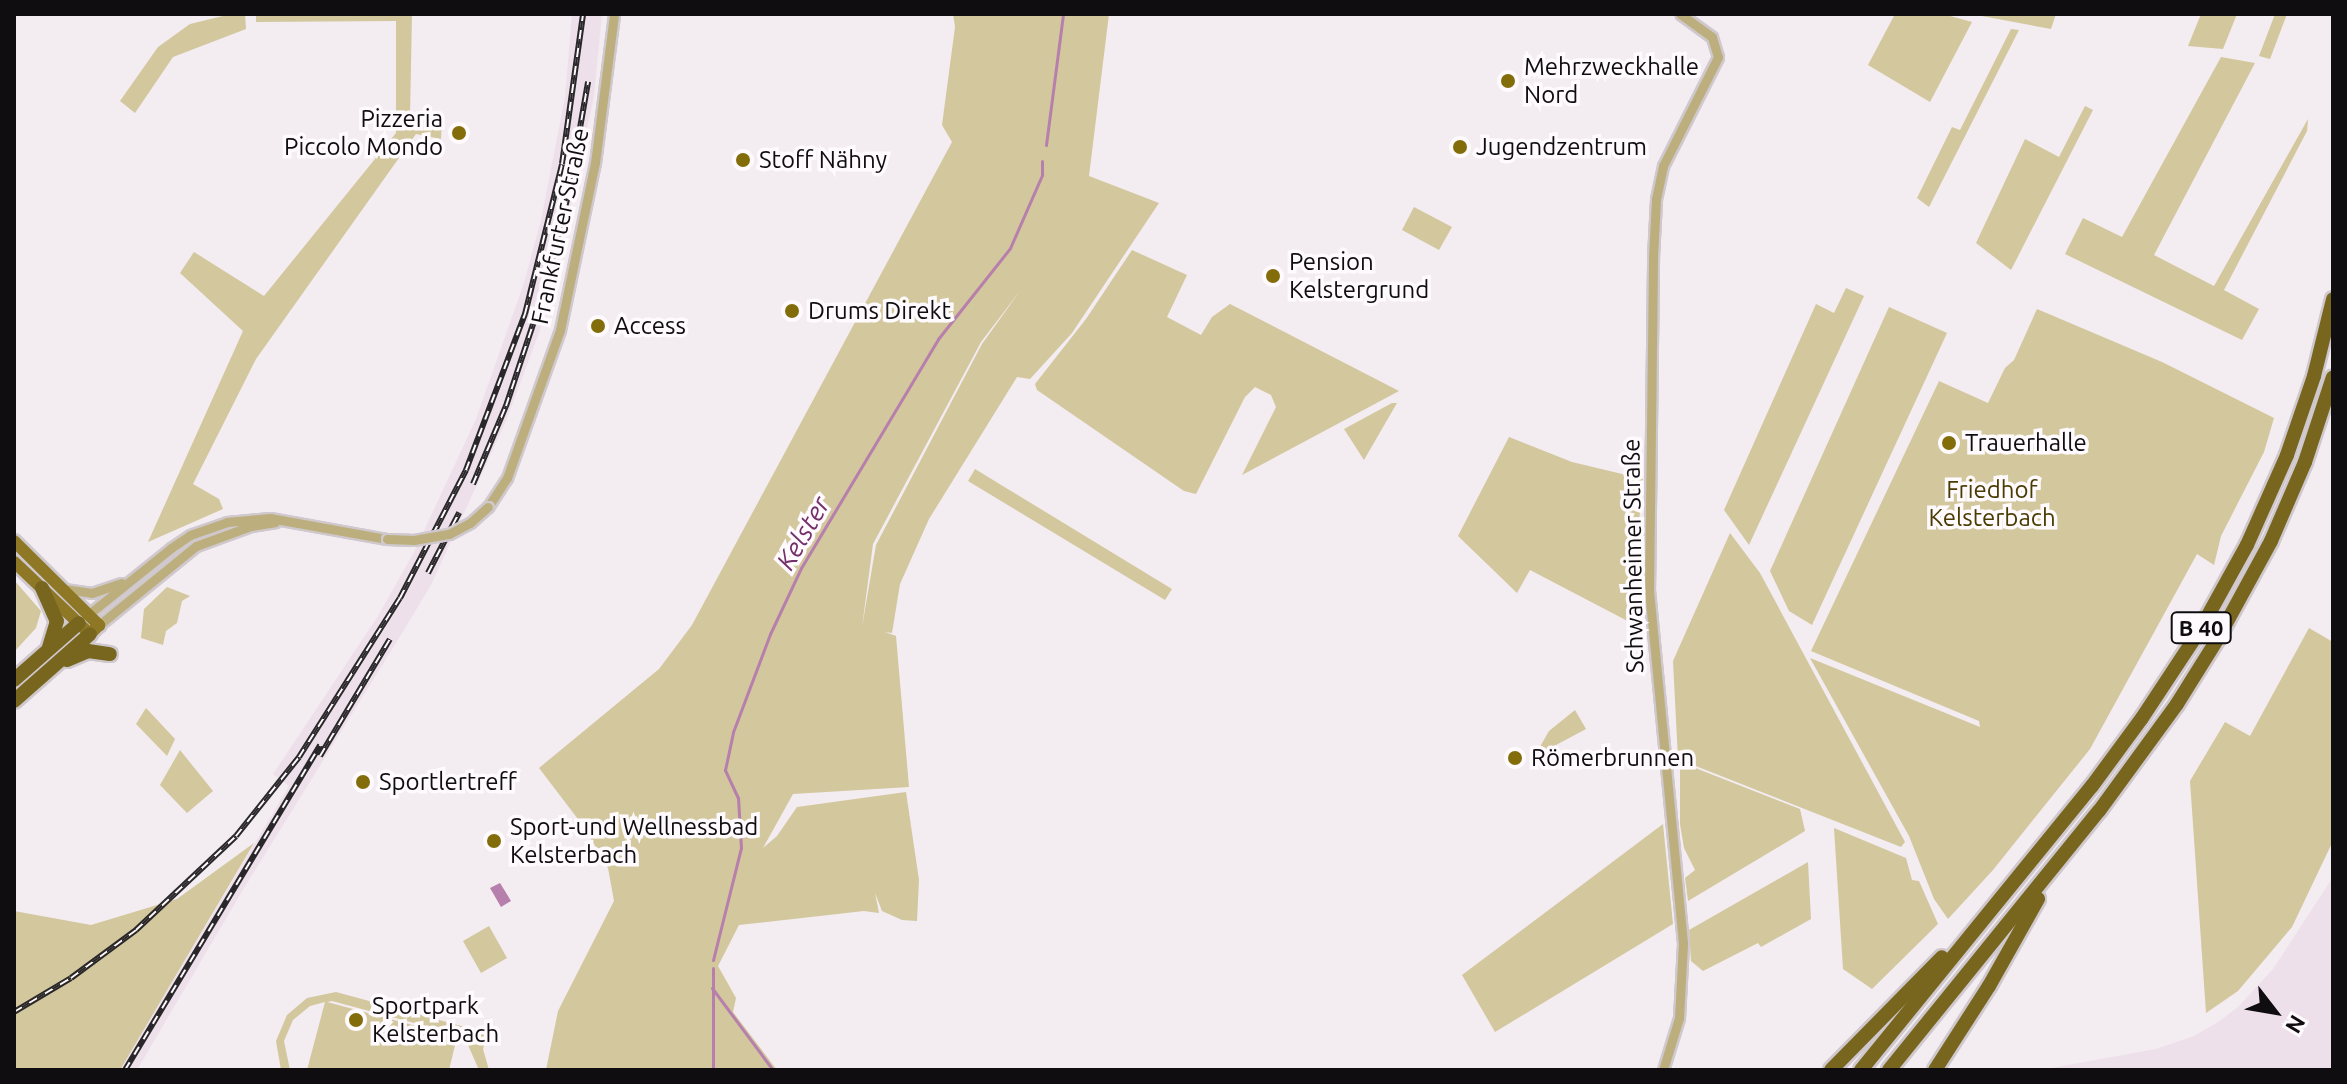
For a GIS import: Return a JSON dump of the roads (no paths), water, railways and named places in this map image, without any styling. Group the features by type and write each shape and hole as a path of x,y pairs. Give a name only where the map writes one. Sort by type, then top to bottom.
{"highway":[{"name":"B 40","path":"1861,1070 2134,730 2225,586 2287,455 2314,376 2333,299"},
{"name":"B 40","path":"1889,1070 2057,864 2147,747 2217,640 2288,504 2333,377"},
{"path":"42,588 57,621 47,650"},
{"path":"14,680 47,650 89,624"},
{"path":"14,701 59,662 89,624"},
{"path":"59,662 88,651 110,654"},
{"name":"B 40","path":"1935,1070 1989,986 2057,864"},
{"name":"B 40","path":"1831,1070 1989,913"}],"main road":[{"path":"14,541 64,589 89,624"},
{"path":"14,562 89,624"}],"street":[{"name":"Frankfurter Straße","path":"287,520 387,539 414,540 449,534 470,523 488,507 512,467 560,330 598,149 614,14"},
{"name":"Schwanheimer Straße","path":"1663,1070 1679,1018 1683,943 1649,592 1656,199 1663,166 1707,82 1718,51 1706,32 1680,14"},
{"path":"89,624 132,578 171,548 206,528 246,518 287,520"},
{"path":"89,624 196,546 251,526 287,520"},
{"path":"64,589 92,593 132,578"}],"waterway":[{"name":"Kelster","path":"1046,145 1063,14"},
{"name":"Kelster","path":"713,960 741,848 738,798 725,770 733,732 770,634 801,568 938,339 1010,248 1042,175 1042,161"},
{"path":"713,968 713,1070"},
{"name":"Kelster","path":"712,988 773,1070"}],"railway":[{"path":"14,1012 71,978 136,930 236,836 299,757 400,598 466,470 525,314 562,164 583,14"},
{"path":"473,484 506,406 547,282 569,191 588,82"},
{"path":"428,573 459,513"},
{"path":"320,756 390,639"},
{"path":"125,1070 320,745"}],"place":[{"name":"Mehrzweckhalle Nord","path":"1508,81"},
{"name":"Pizzeria Piccolo Mondo","path":"459,133"},
{"name":"Jugendzentrum","path":"1460,147"},
{"name":"Stoff Nähny","path":"743,160"},
{"name":"Pension Kelstergrund","path":"1273,276"},
{"name":"Drums Direkt","path":"792,311"},
{"name":"Access","path":"598,326"},
{"name":"Trauerhalle","path":"1949,443"},
{"name":"Römerbrunnen","path":"1515,758"},
{"name":"Sportlertreff","path":"363,782"},
{"name":"Sport-und Wellnessbad Kelsterbach","path":"494,841"},
{"name":"Sportpark Kelsterbach","path":"356,1020"}],"park label":[{"name":"Friedhof Kelsterbach","path":"1992,504"}]}
